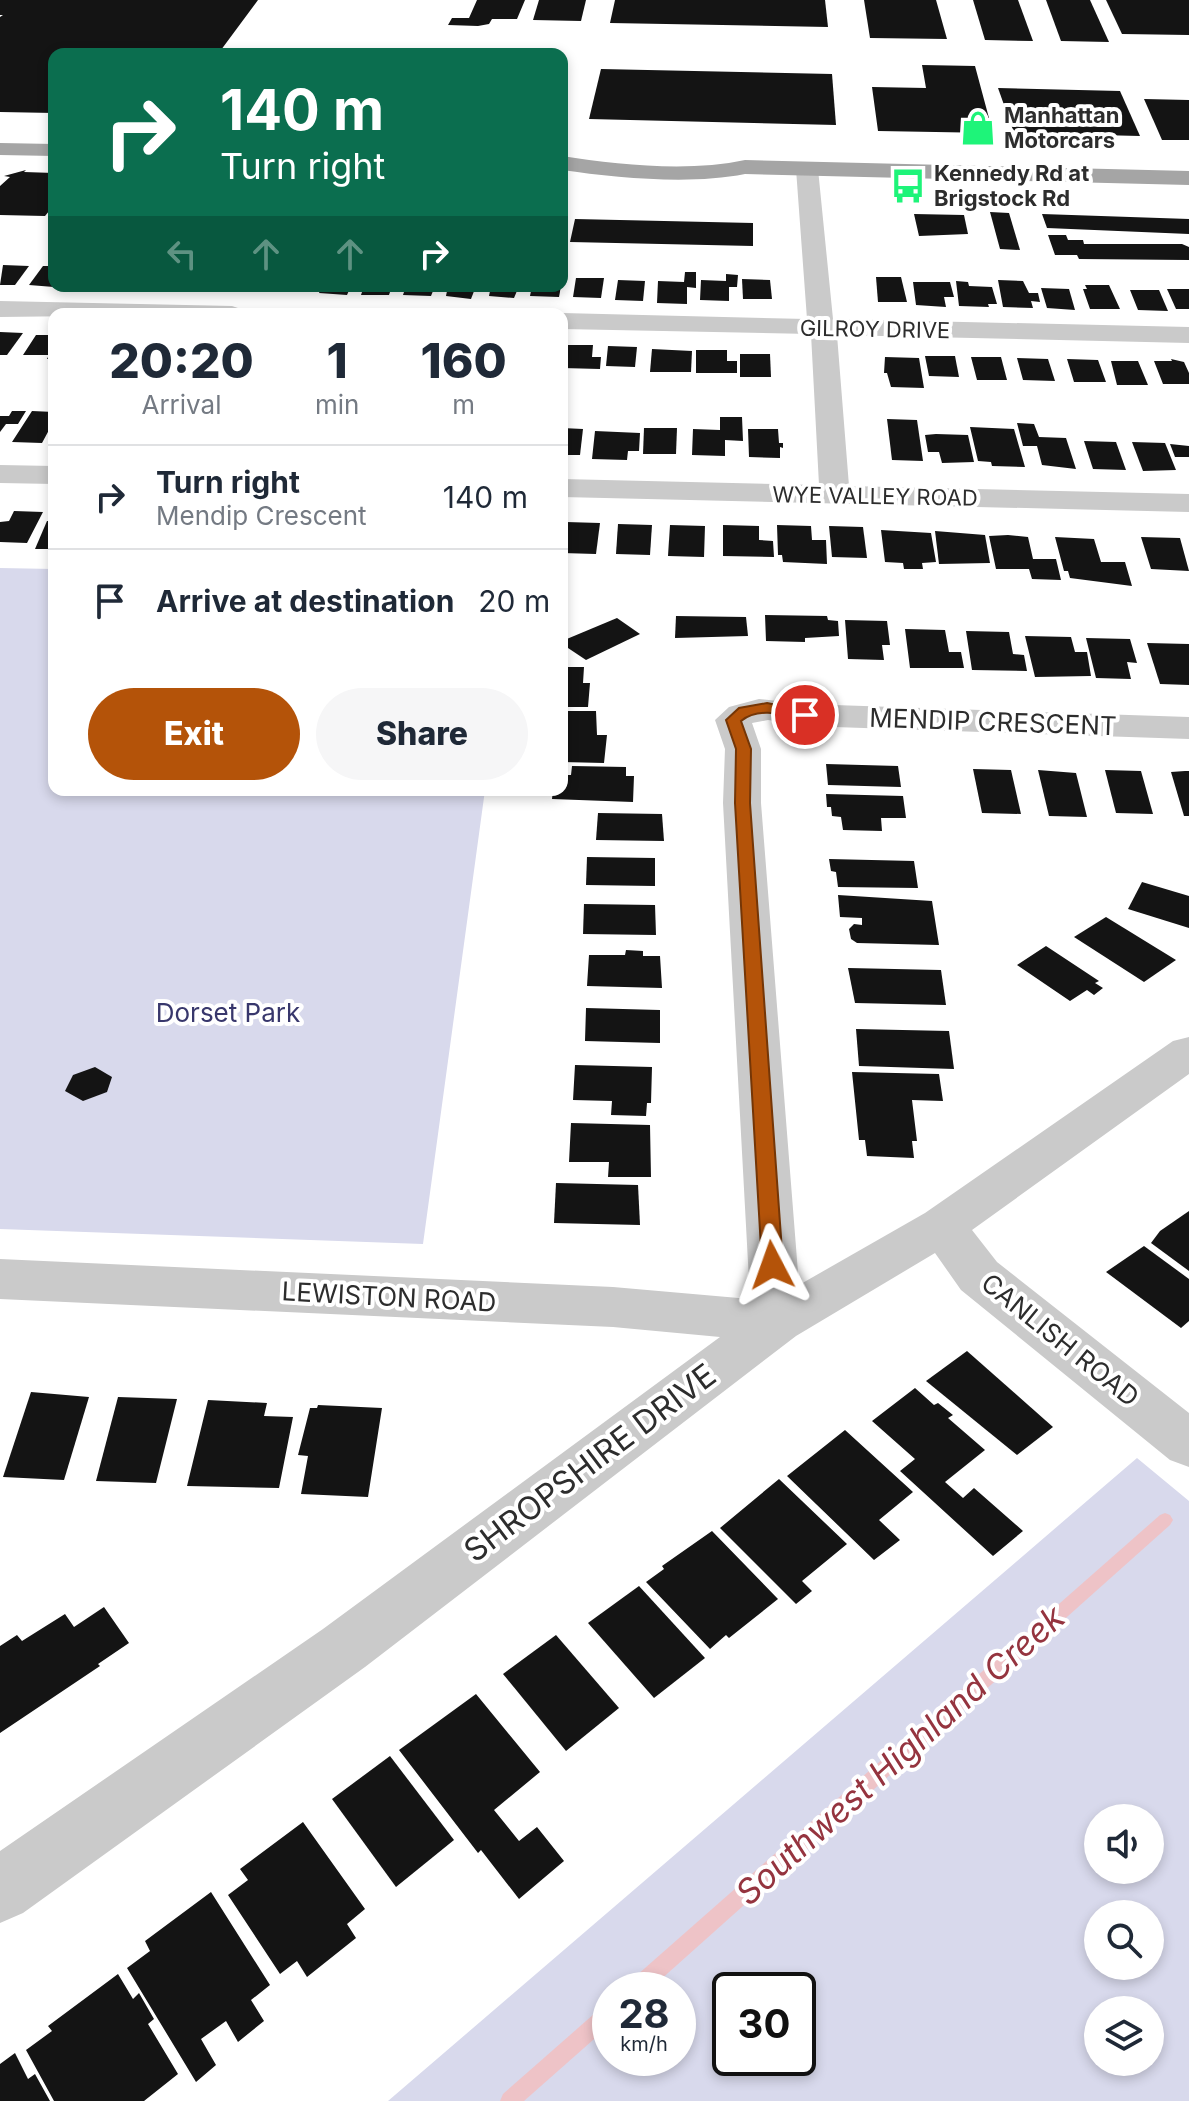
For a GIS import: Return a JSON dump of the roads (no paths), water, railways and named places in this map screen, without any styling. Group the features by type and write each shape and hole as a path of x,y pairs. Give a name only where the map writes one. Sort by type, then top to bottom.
{"main road":[{"path":"0,149 48,150"},
{"path":"568,163 617,170 721,172 745,167 1189,178"}],"street":[{"path":"807,169 819,316 824,328 835,495"},
{"path":"0,309 48,310"},
{"name":"GILROY DRIVE","path":"568,321 1189,335"},
{"path":"0,474 48,475"},
{"name":"WYE VALLEY ROAD","path":"568,488 1189,503"},
{"name":"MENDIP CRESCENT","path":"778,1322 770,1251 742,803 743,749 733,720 744,711 767,707 805,715 1189,728"},
{"name":"SHROPSHIRE DRIVE","path":"0,1890 344,1648 778,1322 942,1226 1189,1052"},
{"name":"CANLISH ROAD","path":"942,1226 979,1276 1189,1444"},
{"name":"LEWISTON ROAD","path":"0,1279 613,1307 778,1322"}],"waterway":[{"name":"Southwest Highland Creek","path":"655,1972 1165,1520"},
{"name":"Southwest Highland Creek","path":"510,2101 592,2029"}],"place":[{"name":"Manhattan Motorcars","path":"978,128"},
{"name":"Kennedy Rd at Brigstock Rd","path":"908,186"}],"park label":[{"name":"Dorset Park","path":"228,1013"}]}
